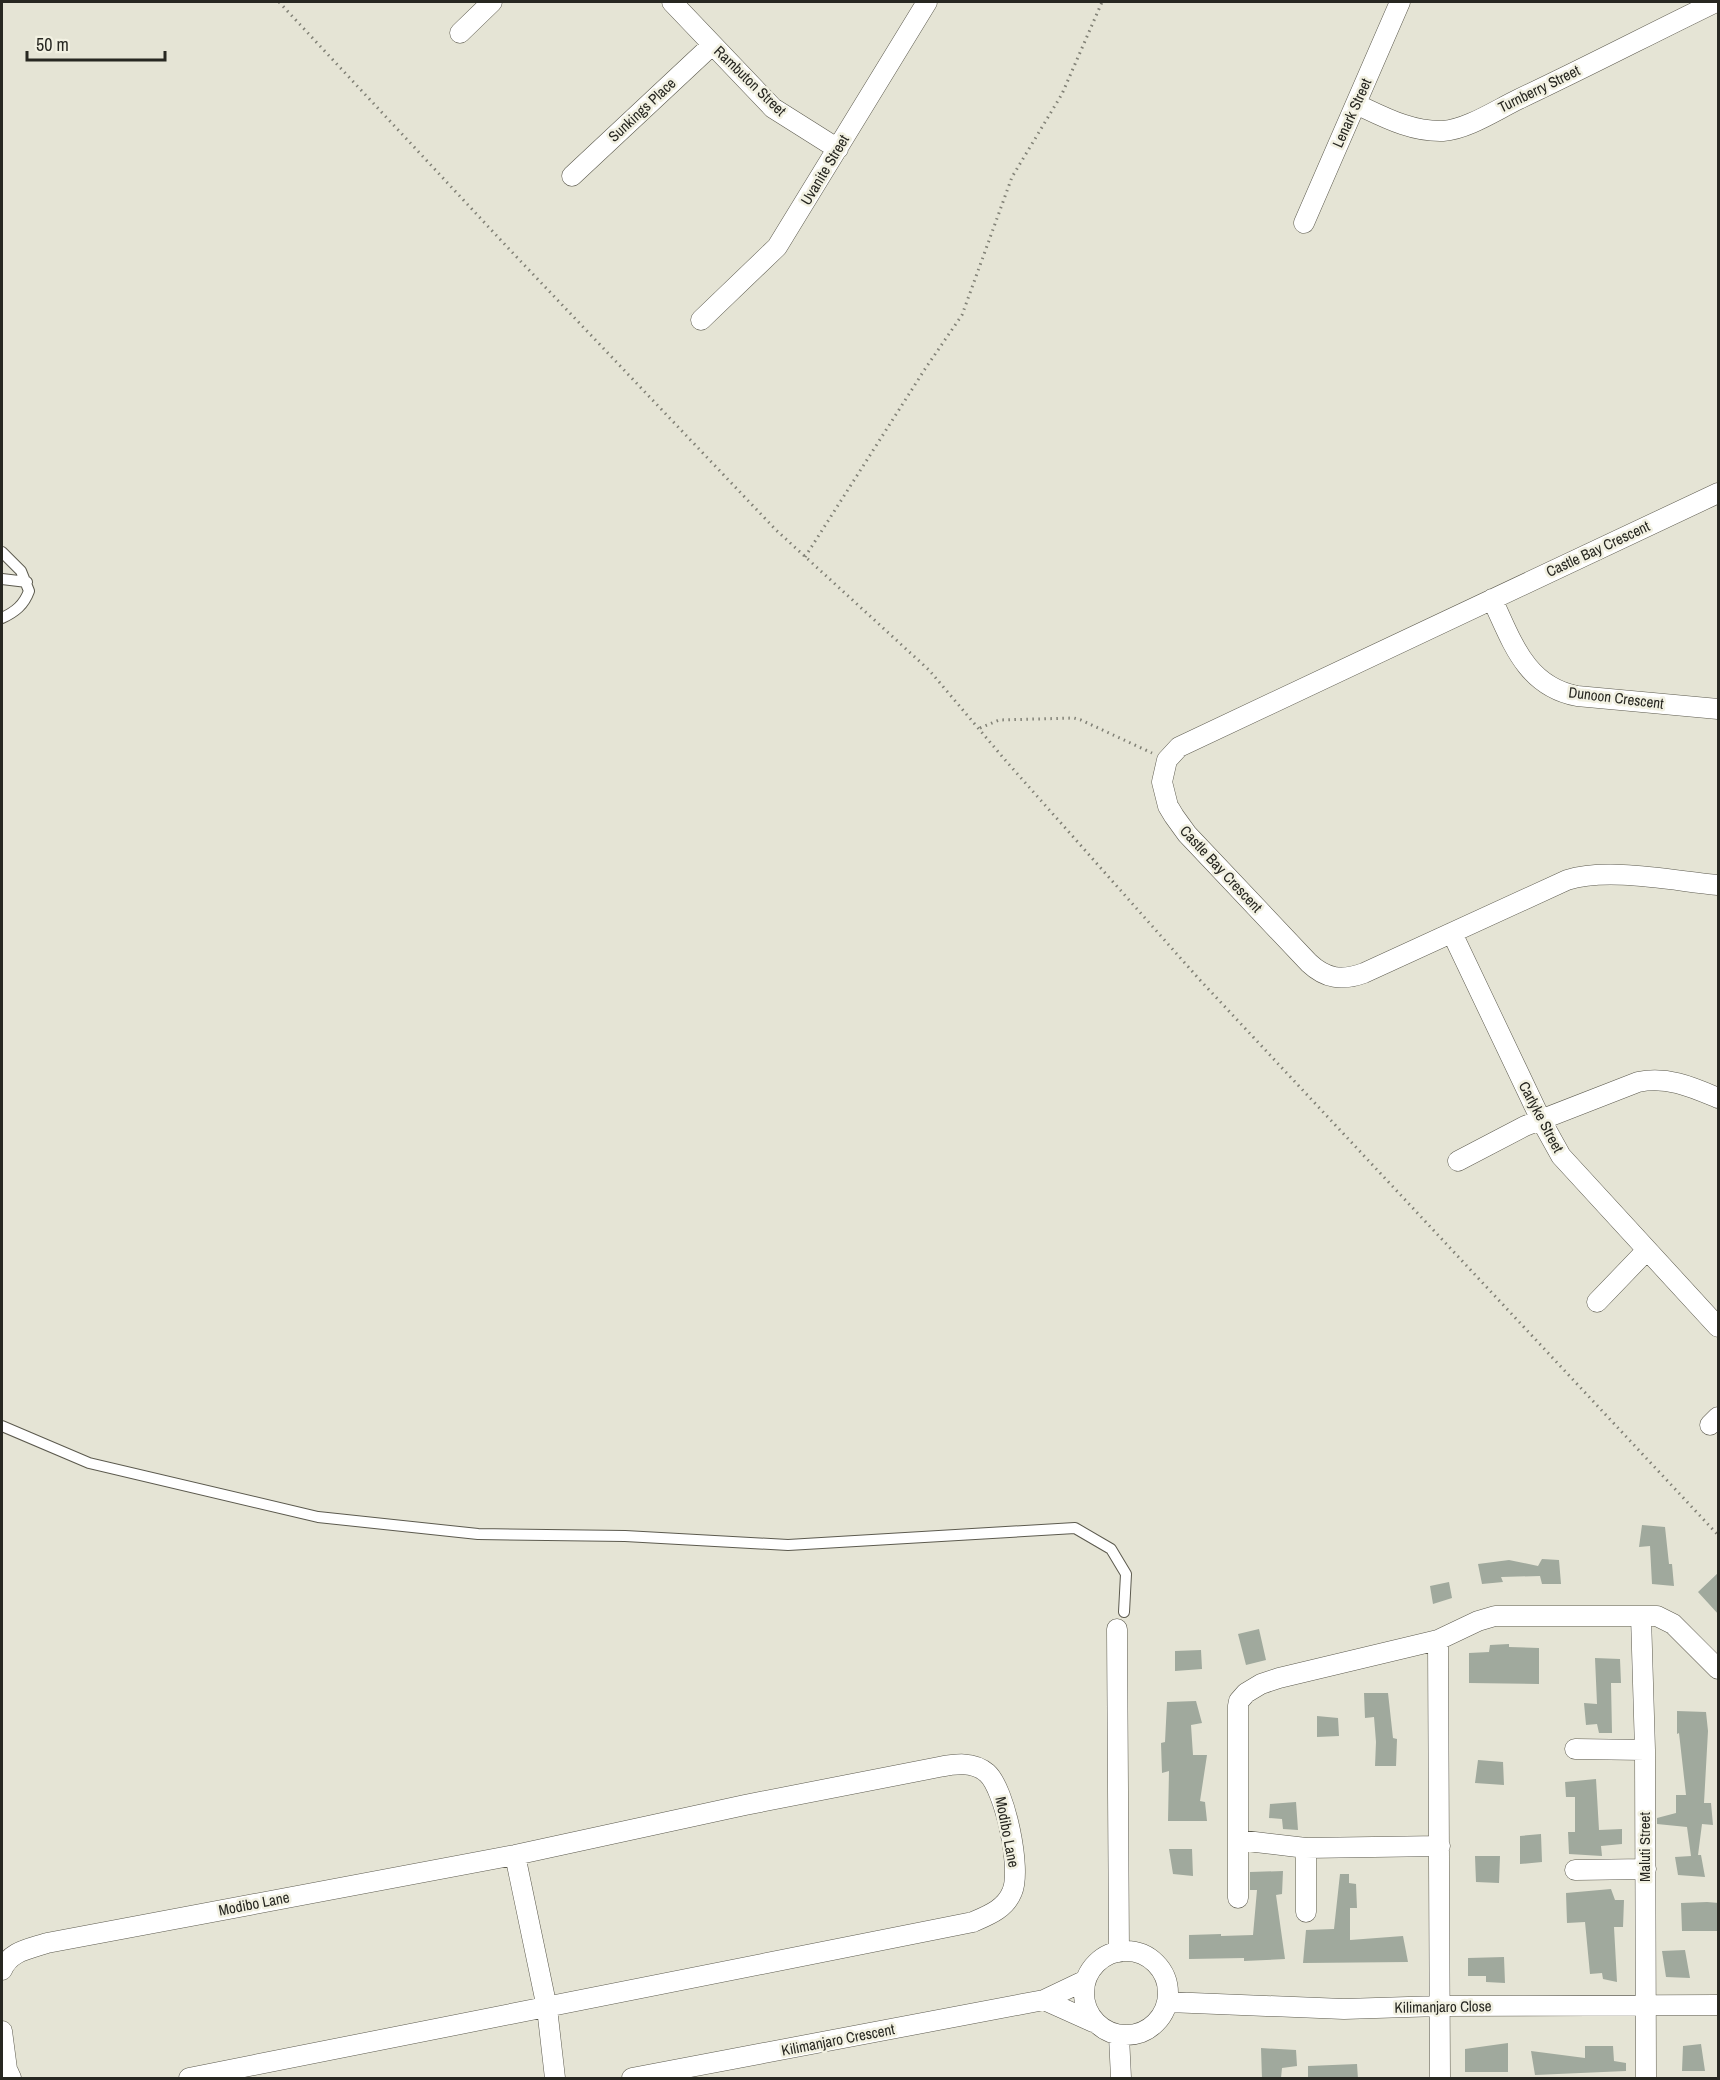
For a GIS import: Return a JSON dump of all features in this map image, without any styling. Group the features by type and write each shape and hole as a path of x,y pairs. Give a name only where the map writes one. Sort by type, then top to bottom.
{"street":[{"path":"460,33 492,2"},
{"name":"Rambuton Street","path":"672,2 773,108 838,149"},
{"name":"Uvanite Street","path":"701,320 777,248 927,2"},
{"name":"Lenark Street","path":"1304,224 1400,2"},
{"name":"Turnberry Street","path":"1356,104 1412,128 1428,131 1449,130 1522,98 1716,2"},
{"name":"Sunkings Place","path":"572,176 712,45"},
{"name":"Castle Bay Crescent","path":"1719,493 1179,747 1167,760 1162,773 1168,806 1180,825 1299,953 1322,974 1341,979 1356,975 1452,933 1567,880 1593,874 1719,885"},
{"name":"Dunoon Crescent","path":"1492,599 1525,664 1539,679 1558,691 1578,696 1719,709"},
{"name":"Carlyke Street","path":"1452,933 1551,1141 1566,1164 1719,1327"},
{"path":"1458,1161 1525,1126 1629,1084 1645,1080 1672,1081 1719,1098"},
{"path":"1597,1302 1647,1250"},
{"path":"1238,1898 1238,1706 1242,1696 1252,1689 1279,1678 1438,1640 1478,1621 1495,1616 1657,1616 1669,1621 1719,1670"},
{"name":"Maluti Street","path":"1641,1616 1645,1750 1646,2079"},
{"path":"1119,1952 1121,1620"},
{"path":"1438,1640 1440,2079"},
{"path":"1575,1749 1645,1750"},
{"name":"Modibo Lane","path":"2,1970 8,1959 15,1954 47,1943 515,1855 745,1805 954,1764 970,1764 988,1774 1000,1792 1015,1860 1015,1877 1013,1891 1004,1905 988,1916 962,1924 189,2079"},
{"path":"1238,1840 1306,1848 1440,1846"},
{"path":"1306,1848 1306,1912"},
{"path":"515,1855 547,2008 555,2079"},
{"path":"1575,1870 1646,1869"},
{"path":"1044,2000 1093,2022 1105,2031 1119,2036 1134,2036 1152,2027 1162,2016 1168,2002 1169,1988 1164,1972 1142,1953 1127,1951 1112,1953 1099,1960 1089,1972 1083,1994 1086,2009 1093,2022"},
{"name":"Kilimanjaro Crescent","path":"632,2079 1044,2000 1086,1980"},
{"name":"Kilimanjaro Close","path":"1168,2002 1344,2009 1440,2006 1719,2006"},
{"path":"2,2031 7,2069 11,2079"},
{"path":"1119,2036 1121,2079"}],"lane":[{"path":"2,552 21,571 29,591 21,606 2,618"},
{"path":"2,579 27,582"},
{"path":"2,1426 89,1463 318,1517 478,1534 625,1536 788,1545 1075,1528 1111,1550 1126,1574 1121,1620"}],"path":[{"path":"279,2 715,468 776,530 929,670 1199,979 1719,1535"},
{"path":"805,557 962,315 1012,177 1062,94 1102,2"},
{"path":"980,728 992,722 1007,719 1081,720 1167,760"}],"building":[{"path":"1642,1525 1665,1527 1674,1586 1652,1584 1650,1546 1639,1547"},
{"path":"1542,1559 1559,1560 1561,1584 1542,1584 1540,1576 1501,1577 1503,1582 1482,1584 1478,1564 1509,1560 1538,1566"},
{"path":"1719,1572 1719,1615 1698,1592"},
{"path":"1449,1582 1452,1598 1433,1604 1430,1586"},
{"path":"1259,1629 1266,1660 1246,1665 1238,1634"},
{"path":"1509,1644 1509,1647 1539,1648 1539,1684 1469,1683 1469,1653 1489,1652 1490,1645"},
{"path":"1201,1650 1202,1669 1175,1671 1175,1651"},
{"path":"1595,1658 1620,1659 1621,1683 1611,1683 1612,1733 1599,1733 1597,1724 1586,1725 1584,1703 1597,1704"},
{"path":"1364,1693 1388,1693 1393,1738 1397,1739 1396,1766 1375,1766 1374,1717 1365,1718"},
{"path":"1196,1701 1202,1723 1191,1725 1193,1755 1207,1755 1200,1801 1205,1802 1207,1821 1168,1821 1169,1771 1162,1773 1161,1743 1165,1742 1167,1702"},
{"path":"1677,1711 1706,1712 1708,1731 1704,1803 1711,1803 1713,1825 1702,1824 1698,1855 1701,1855 1705,1877 1678,1875 1675,1857 1691,1856 1687,1827 1657,1824 1657,1818 1676,1813 1676,1795 1686,1795 1679,1733 1677,1734"},
{"path":"1317,1716 1338,1718 1339,1736 1317,1737"},
{"path":"1478,1760 1503,1762 1504,1785 1475,1783"},
{"path":"1596,1779 1599,1830 1622,1829 1622,1844 1601,1846 1602,1856 1569,1854 1568,1832 1575,1832 1575,1797 1566,1797 1565,1782"},
{"path":"1296,1802 1298,1830 1283,1829 1282,1819 1269,1818 1270,1804"},
{"path":"1541,1834 1542,1862 1520,1864 1520,1836"},
{"path":"1169,1849 1192,1849 1193,1876 1173,1874"},
{"path":"1475,1856 1500,1856 1499,1883 1476,1882"},
{"path":"1283,1871 1282,1894 1276,1895 1285,1959 1244,1961 1244,1958 1189,1959 1189,1935 1253,1935 1257,1890 1250,1890 1250,1872"},
{"path":"1340,1874 1349,1874 1349,1883 1356,1884 1357,1908 1350,1908 1350,1940 1403,1936 1408,1962 1303,1963 1306,1930 1334,1929"},
{"path":"1611,1889 1615,1900 1624,1900 1623,1927 1614,1927 1617,1982 1603,1979 1602,1973 1590,1974 1585,1922 1567,1923 1566,1893"},
{"path":"1681,1903 1719,1903 1719,1931 1682,1931"},
{"path":"1685,1950 1690,1978 1666,1977 1662,1951"},
{"path":"1504,1957 1505,1983 1486,1982 1486,1976 1468,1976 1468,1958"},
{"path":"1508,2043 1508,2072 1465,2072 1465,2049"},
{"path":"1701,2044 1705,2071 1682,2071 1683,2046"},
{"path":"1585,2046 1613,2046 1614,2061 1626,2063 1626,2071 1535,2075 1531,2051 1585,2058"},
{"path":"1261,2048 1296,2050 1297,2066 1282,2068 1281,2078 1262,2079"},
{"path":"1357,2064 1358,2079 1308,2079 1308,2066"}]}
